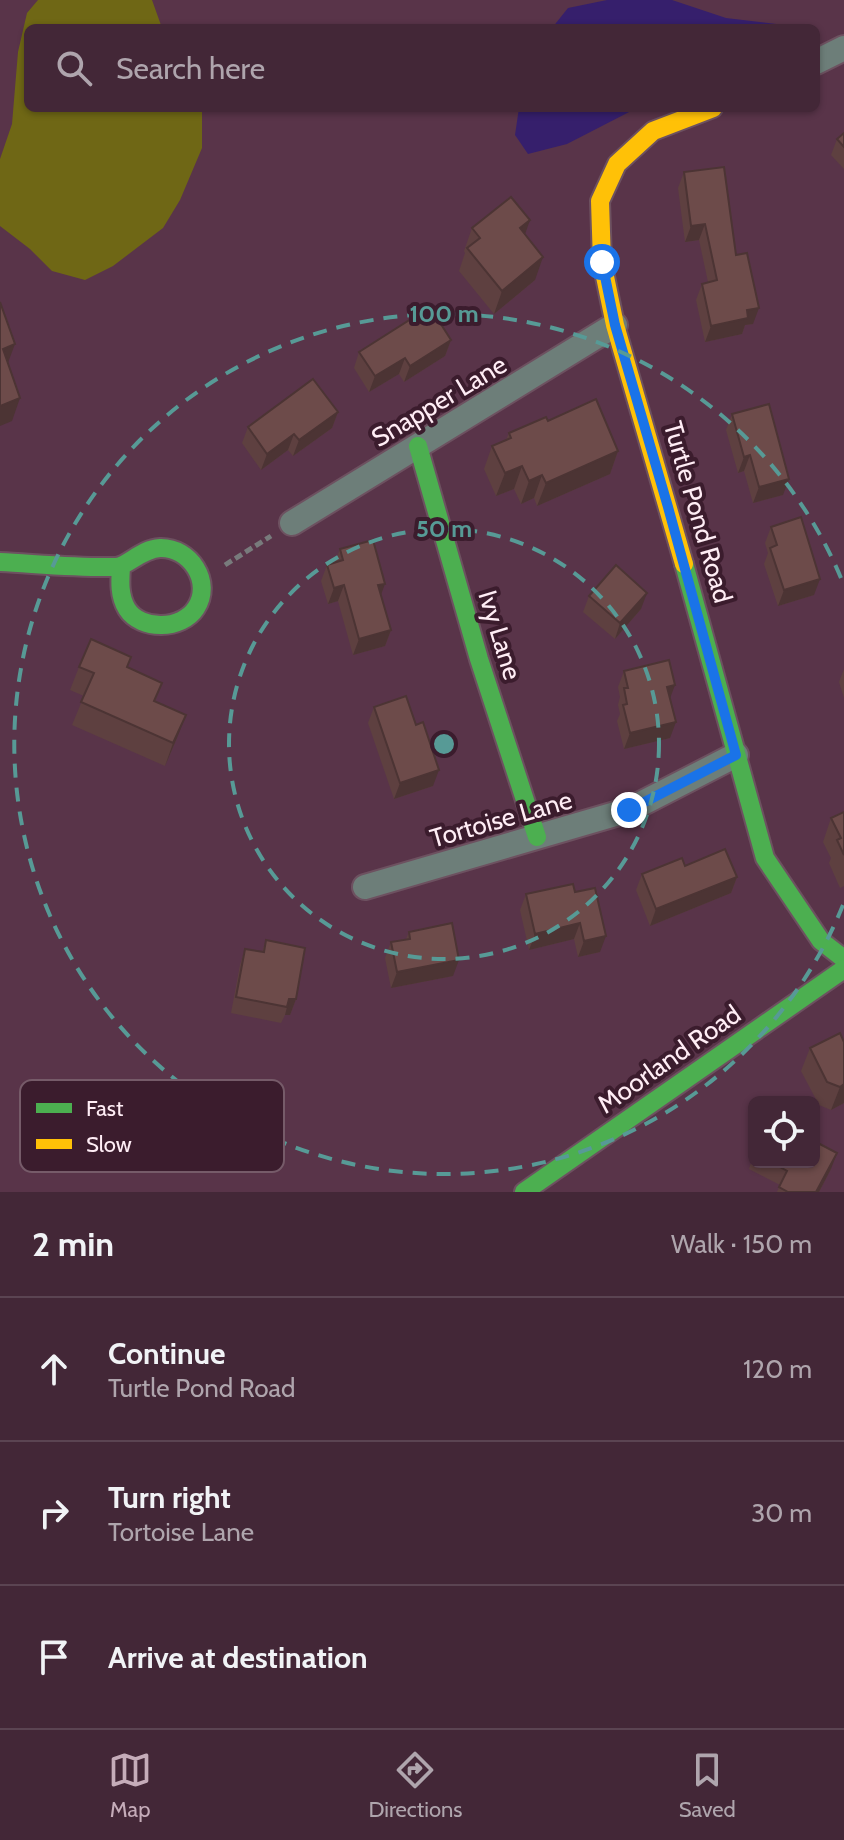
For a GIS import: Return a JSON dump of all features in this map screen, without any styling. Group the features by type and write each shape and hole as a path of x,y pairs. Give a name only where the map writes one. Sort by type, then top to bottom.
{"street":[{"path":"820,60 844,48"},
{"name":"Turtle Pond Road","path":"703,112 653,131 617,164 600,201 602,262 615,325 765,858 821,941 844,959"},
{"name":"Snapper Lane","path":"292,523 615,325"},
{"name":"Ivy Lane","path":"418,446 479,659 537,837"},
{"path":"169,548 185,554 201,580 194,613 181,623 166,626 147,623 132,615 123,600 119,583 121,567 133,556 149,550 169,548"},
{"path":"0,562 121,567"},
{"name":"Tortoise Lane","path":"365,887 629,810 736,755"},
{"name":"Moorland Road","path":"524,1192 844,969"}],"path":[{"path":"201,580 292,523"}],"shaded area":[{"path":"38,0 152,0 161,24 24,24 27,13"},
{"path":"607,0 672,0 726,18 776,24 555,24 568,8"},
{"path":"24,26 24,112 202,112 202,148 180,200 163,228 113,266 85,280 52,271 0,226 0,159 12,124 18,52"},
{"path":"518,112 629,112 567,144 528,154 515,135"}],"building":[{"path":"844,133 844,147 837,139"},
{"path":"724,167 736,255 747,253 759,308 747,310 748,318 711,326 702,284 717,280 705,224 691,226 684,172"},
{"path":"511,197 530,220 520,228 543,257 502,291 467,248 480,238 472,228"},
{"path":"0,302 15,344 3,349 20,398 0,406"},
{"path":"430,307 451,340 410,366 405,358 375,376 359,352"},
{"path":"313,379 338,412 299,440 294,434 267,454 248,427"},
{"path":"596,399 618,451 546,483 542,475 529,481 522,466 505,473 492,446 511,438 509,433 546,417 548,421"},
{"path":"769,404 789,479 759,487 750,455 744,457 732,414"},
{"path":"801,517 820,579 784,590 770,548 777,545 771,527"},
{"path":"373,540 385,584 378,585 391,630 359,639 344,585 334,588 327,565 343,560 340,549"},
{"path":"616,565 647,593 620,623 589,596"},
{"path":"91,639 131,657 127,667 162,683 154,701 186,715 173,743 81,702 94,673 79,667"},
{"path":"669,660 675,685 667,687 676,722 630,733 623,705 627,704 624,688 628,688 624,671"},
{"path":"406,696 416,725 423,722 439,770 400,783 374,707"},
{"path":"844,812 844,855 837,840 841,838 831,818"},
{"path":"725,849 737,877 656,909 642,874 682,858 685,866"},
{"path":"573,884 575,892 595,888 606,936 584,941 580,923 535,934 526,894"},
{"path":"452,923 459,960 397,972 391,942 410,939 409,932"},
{"path":"266,940 305,948 296,999 289,999 287,1007 236,997 245,949 264,952"},
{"path":"840,1033 844,1042 844,1084 840,1087 827,1082 810,1048"},
{"path":"820,1144 837,1153 816,1192 788,1192 779,1187 787,1171 782,1168 820,1168"}],"traffic: fast":[{"path":"418,446 479,659 537,837"},
{"path":"0,562 116,567 153,549 171,549 181,553 196,568 202,588 201,598 190,615 181,621 162,625 142,621 133,616 124,604 121,567"},
{"path":"684,564 765,858 821,941 844,959"},
{"path":"524,1192 844,969"}],"traffic: slow":[{"path":"684,564 615,325 602,262 600,201 617,164 653,131 703,112"}],"route":[{"path":"602,262 615,325 736,755 629,810"}]}
